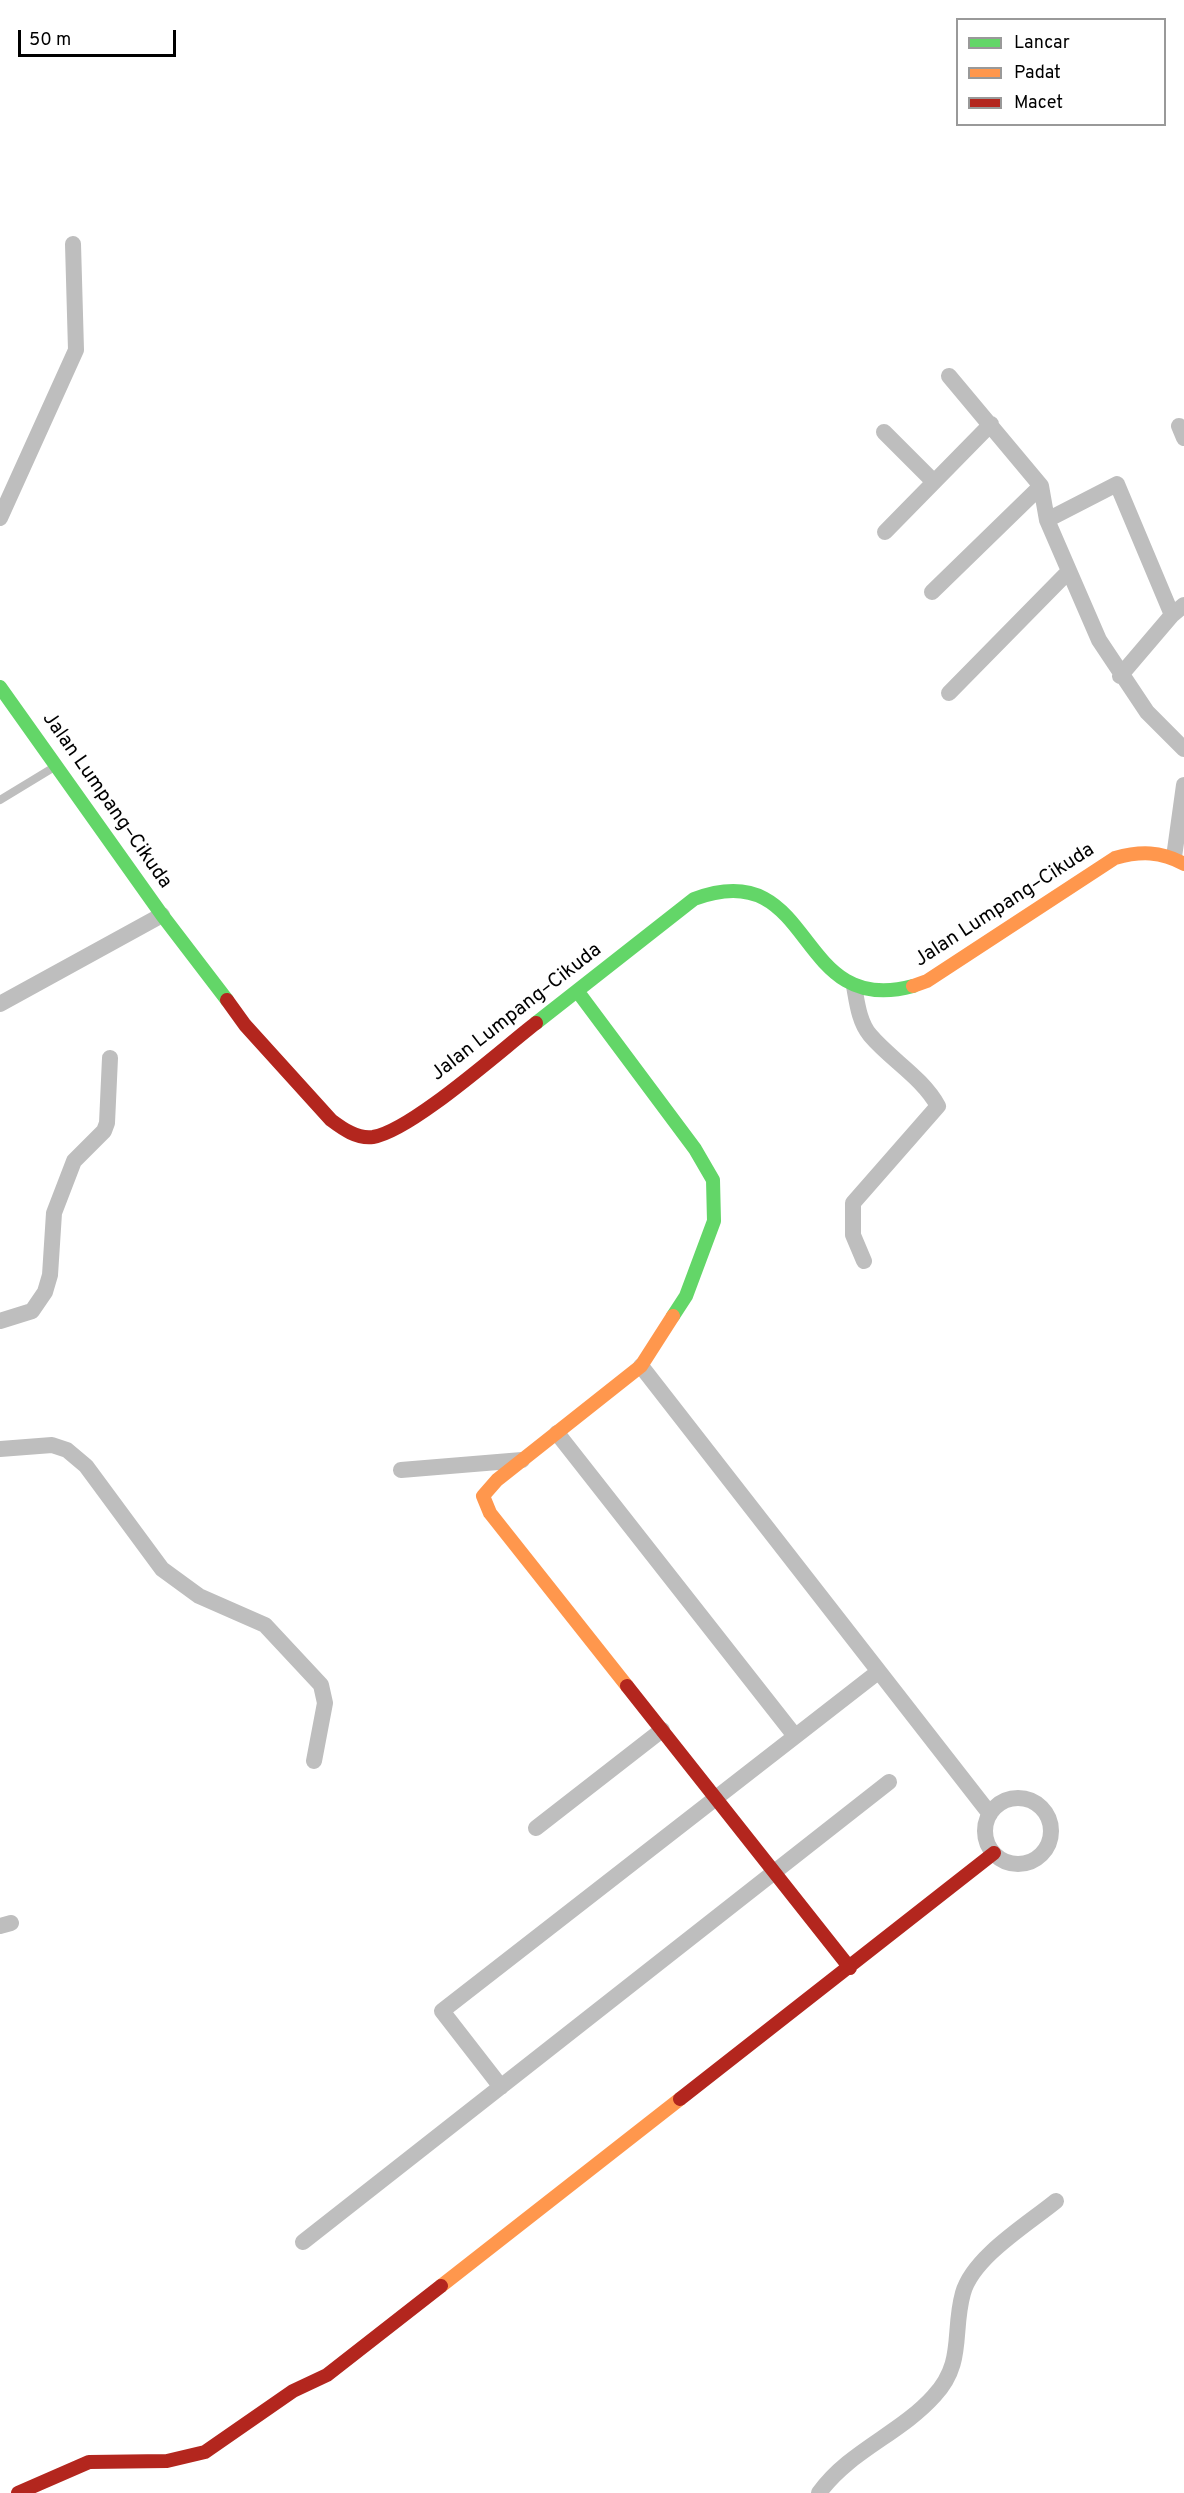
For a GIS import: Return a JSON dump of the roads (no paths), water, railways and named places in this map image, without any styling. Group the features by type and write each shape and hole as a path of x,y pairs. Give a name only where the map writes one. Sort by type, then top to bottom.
{"street":[{"path":"0,518 76,350 73,244"},
{"path":"949,376 1041,486 1047,520 1099,640 1120,676 1147,712 1184,749"},
{"path":"885,532 991,424"},
{"path":"884,432 934,482"},
{"path":"1047,520 1117,484 1178,610 1120,676"},
{"path":"932,592 1041,486"},
{"path":"949,693 1069,572"},
{"name":"Jalan Lumpang–Cikuda","path":"0,687 58,765 162,915 261,1042 331,1120 347,1133 362,1138 381,1135 414,1117 578,992 694,898 711,890 742,888 762,895 789,917 834,974 854,986 877,991 907,990 927,981 1115,858 1132,852 1156,852 1179,861"},
{"path":"1179,861 1184,785"},
{"path":"0,1004 162,915"},
{"path":"854,986 861,1016 869,1034 931,1092 938,1106 853,1203 853,1235 864,1261"},
{"path":"578,992 695,1149 713,1180 714,1221 686,1296 641,1366 497,1480 483,1496 490,1513 850,1968"},
{"path":"0,1321 32,1311 45,1292 50,1275 54,1214 57,1204 74,1161 104,1131 110,1058"},
{"path":"641,1366 990,1814"},
{"path":"557,1433 795,1736"},
{"path":"0,1449 52,1445 68,1450 86,1466 162,1569 199,1596 265,1625 321,1685 325,1703 314,1761"},
{"path":"401,1470 522,1460"},
{"path":"501,2087 442,2011 878,1672"},
{"path":"536,1828 662,1730"},
{"path":"303,2242 889,1782"},
{"path":"1019,1798 1040,1806 1051,1825 1048,1846 1033,1861 1012,1863 994,1853 986,1834 990,1814 1008,1800 1019,1798"},
{"path":"18,2493 89,2462 167,2462 205,2452 293,2391 327,2375 850,1968 994,1853"},
{"path":"819,2493 833,2474 916,2413 934,2396 948,2376 956,2359 963,2293 971,2276 987,2256 1056,2201"}],"lane":[{"path":"0,800 58,765"}]}
